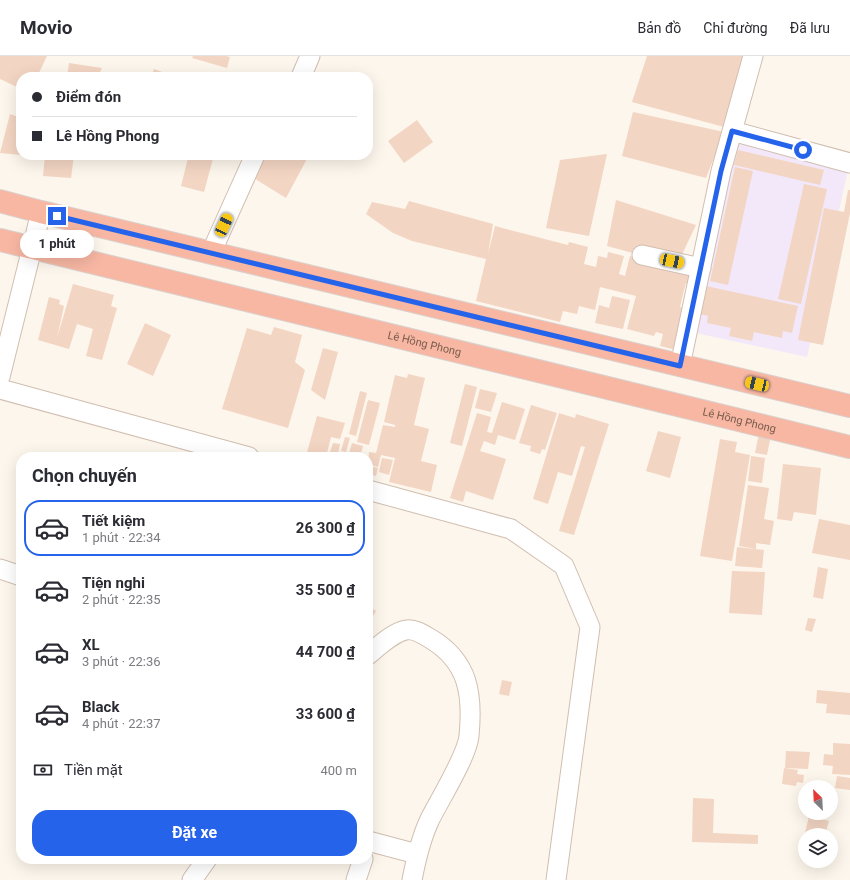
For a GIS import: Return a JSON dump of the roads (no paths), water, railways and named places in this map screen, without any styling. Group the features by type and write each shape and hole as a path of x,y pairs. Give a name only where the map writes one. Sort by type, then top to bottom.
{"highway":[{"path":"0,201 850,406"},
{"name":"Lê Hồng Phong","path":"0,240 850,447"}],"street":[{"path":"303,72 310,56"},
{"path":"680,366 721,171 753,56"},
{"path":"732,131 850,163"},
{"path":"211,253 253,160"},
{"path":"0,377 42,212"},
{"path":"642,255 701,268"},
{"path":"0,389 231,452"},
{"path":"373,491 511,529 564,566 590,627 556,880"},
{"path":"0,569 16,574"},
{"path":"373,651 397,634 407,629 419,632 442,646 456,659 466,676 470,708 469,738 462,759 429,821 417,854 412,880"},
{"path":"373,842 417,854"},
{"path":"192,880 203,864"},
{"path":"356,880 361,864"}]}
